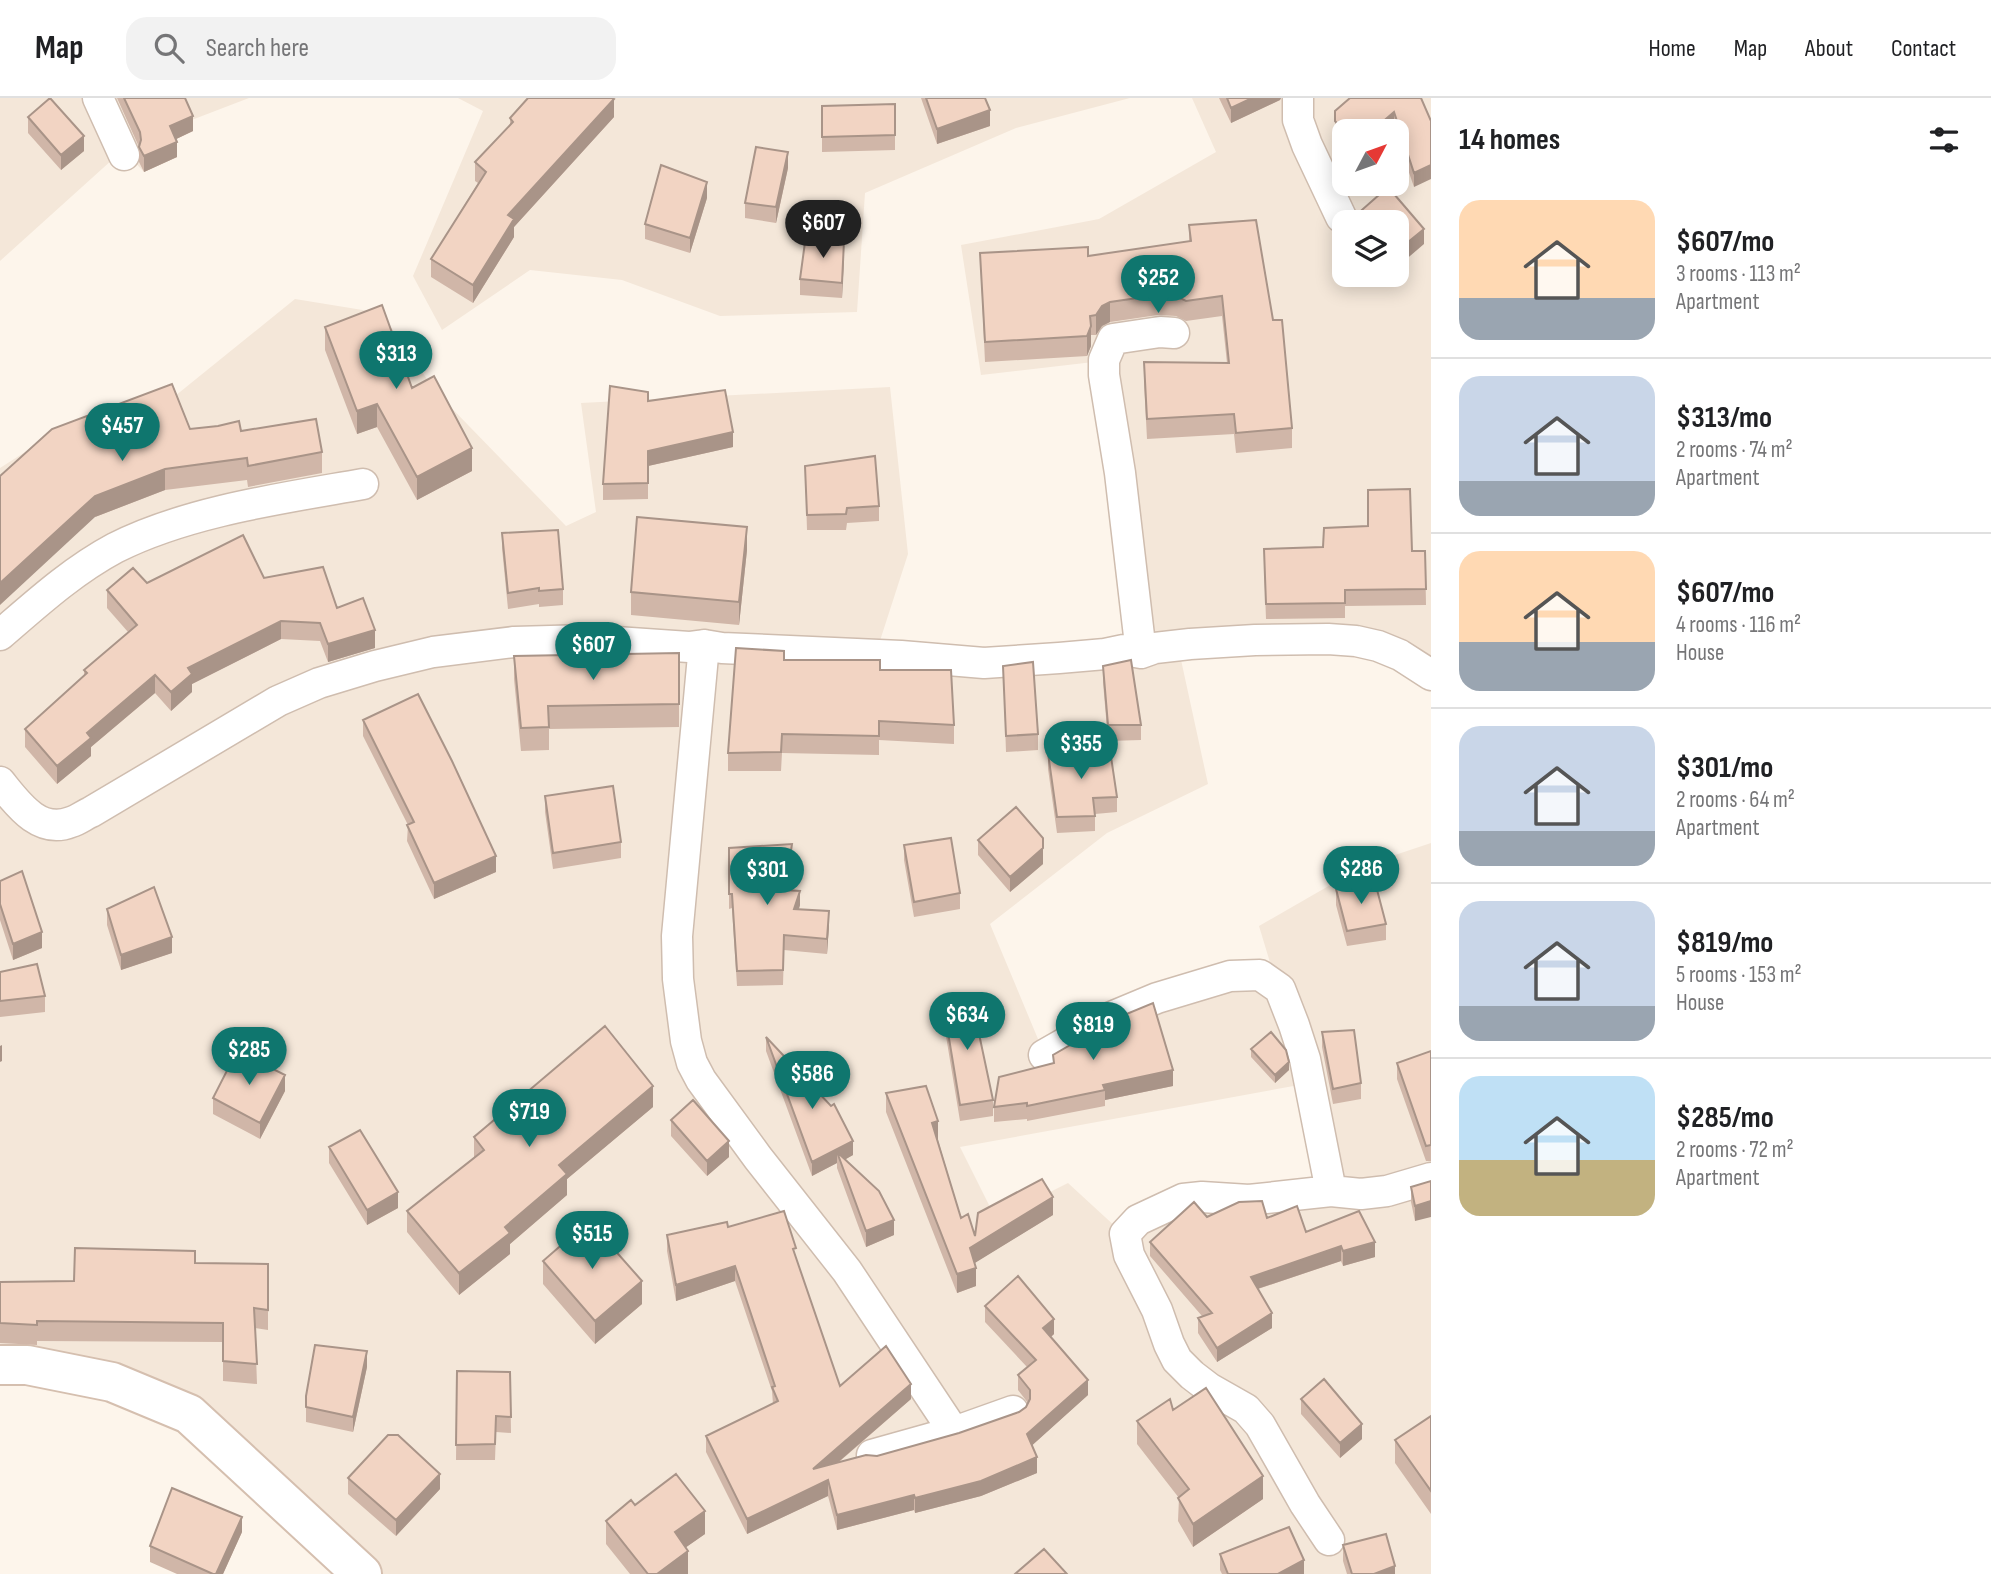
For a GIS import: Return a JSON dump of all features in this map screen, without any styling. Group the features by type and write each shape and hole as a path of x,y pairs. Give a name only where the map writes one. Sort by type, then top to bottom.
{"main road":[{"path":"0,1365 27,1365 112,1382 189,1414 362,1574"}],"street":[{"path":"99,98 124,155"},
{"path":"1298,98 1298,120 1337,210"},
{"path":"1142,653 1104,360 1113,340 1174,332"},
{"path":"0,635 71,576 114,549 146,534 215,513 363,484"},
{"path":"0,782 33,818 49,825 68,823 278,701 319,683 433,652 514,642 587,640 690,647 704,645 984,663 1105,654 1124,650 1142,653 1155,648 1190,644 1328,639 1378,646 1400,655 1431,675"},
{"path":"704,645 677,936 682,1017 692,1063 701,1080 758,1158 847,1271 954,1432"},
{"path":"1044,1055 1109,1018 1157,998 1230,976 1260,975 1280,989 1294,1025 1305,1059 1331,1191"},
{"path":"1329,1540 1260,1425 1245,1409 1209,1388 1177,1360 1157,1310 1129,1255 1125,1234 1138,1220 1183,1199 1202,1197 1249,1200 1331,1191 1362,1194 1387,1191 1431,1178"},
{"path":"872,1455 954,1432 1013,1411"}],"shaded area":[{"path":"0,98 249,98 189,121 193,131 170,142 177,157 144,172 123,150 0,261"},
{"path":"458,98 1130,98 1016,128 865,193 857,312 720,316 622,280 530,270 442,330 413,276 483,111"},
{"path":"1192,98 1431,98 1431,680 1357,642 1178,646 1208,784 1107,833 990,924 1043,1051 1170,993 1275,979 1259,926 1365,865 1431,843 1431,1574 349,1574 148,1401 78,1380 0,1382 0,468 58,431 154,413 295,299 381,313 436,392 566,526 596,512 581,403 890,387 908,554 876,653 1138,650 1102,361 981,375 961,245 1099,219 1216,152","holes":["1299,1085 1328,1190 1187,1198 1130,1240 1068,1183 996,1219 960,1147"]}],"building":[{"path":"50,98 84,136 61,155 28,117"},
{"path":"124,98 185,98 193,116 170,126 177,142 144,156 139,147 140,132"},
{"path":"528,98 614,99 508,215 514,219 473,285 431,259 486,172 475,162 513,122 510,118"},
{"path":"926,98 985,98 990,110 937,129"},
{"path":"1227,98 1252,98 1231,108"},
{"path":"1350,98 1421,98 1431,121 1431,165 1414,173 1409,158 1409,119 1396,119 1394,112 1386,119 1335,119 1335,111"},
{"path":"895,104 895,135 822,137 822,106"},
{"path":"756,147 788,152 776,207 745,203"},
{"path":"661,165 707,182 690,238 645,224"},
{"path":"1378,196 1396,196 1408,210 1362,210"},
{"path":"1409,212 1424,229 1409,241"},
{"path":"1256,220 1273,320 1282,320 1292,428 1236,433 1234,414 1147,419 1144,362 1229,363 1222,296 1186,301 1176,296 1158,295 1110,302 1102,306 1096,315 1090,316 1091,326 1087,336 985,342 980,253 1088,247 1088,256 1191,241 1189,225"},
{"path":"806,235 844,241 842,283 800,279"},
{"path":"382,305 412,388 434,376 472,448 417,477 377,404 357,411 325,327"},
{"path":"172,384 190,429 239,421 241,431 316,419 322,452 248,466 247,458 165,469 95,496 0,583 0,476 52,429"},
{"path":"610,386 648,392 648,401 725,390 733,432 648,451 648,483 603,484"},
{"path":"875,456 879,506 847,508 846,514 807,515 805,466"},
{"path":"1410,489 1412,551 1425,551 1426,589 1345,590 1345,603 1266,604 1264,549 1323,547 1324,528 1368,526 1368,490"},
{"path":"637,517 747,527 739,602 631,592"},
{"path":"558,530 563,589 539,591 539,588 508,593 502,533"},
{"path":"243,535 264,578 323,567 337,608 363,598 375,630 328,644 320,623 281,621 188,668 192,674 171,692 155,675 87,733 91,738 57,766 25,729 87,673 84,670 137,625 107,590 133,568 147,583"},
{"path":"736,648 784,651 784,660 880,660 880,670 951,670 954,725 879,721 879,736 782,734 781,752 728,753"},
{"path":"679,653 679,704 548,706 549,727 521,728 514,656"},
{"path":"1131,660 1141,725 1108,725 1103,666"},
{"path":"1033,662 1038,734 1006,736 1003,666"},
{"path":"418,694 496,856 434,883 407,825 414,822 363,720"},
{"path":"1110,750 1117,797 1093,798 1095,816 1057,817 1048,753"},
{"path":"613,786 621,842 553,853 545,796"},
{"path":"1016,807 1043,838 1043,848 1010,877 978,840"},
{"path":"951,838 960,893 914,902 904,845"},
{"path":"792,844 785,890 800,891 794,909 829,911 827,939 784,935 783,970 737,971 732,894 729,894 729,848"},
{"path":"22,871 42,932 13,944 0,904 0,881"},
{"path":"1375,882 1386,924 1347,931 1336,889"},
{"path":"154,887 172,937 121,955 107,909"},
{"path":"37,964 45,996 0,1001 0,972"},
{"path":"971,996 993,1100 960,1105 943,1002"},
{"path":"1153,1003 1173,1070 1103,1085 1105,1090 1027,1106 1027,1103 994,1107 999,1077 1054,1063 1053,1055 1117,1018"},
{"path":"605,1026 653,1086 559,1165 567,1174 505,1227 510,1233 459,1273 407,1211 484,1150 474,1137"},
{"path":"1354,1030 1361,1083 1333,1089 1322,1032"},
{"path":"1271,1032 1286,1050 1289,1062 1275,1075 1251,1049"},
{"path":"766,1037 831,1106 834,1104 853,1141 812,1162"},
{"path":"237,1051 285,1075 260,1123 213,1098"},
{"path":"1431,1051 1431,1145 1426,1146 1397,1063"},
{"path":"926,1086 938,1121 932,1123 961,1218 968,1214 975,1236 978,1213 1042,1179 1053,1197 970,1248 976,1268 957,1274 886,1093"},
{"path":"693,1100 729,1141 707,1161 671,1120"},
{"path":"360,1130 398,1192 367,1210 329,1147"},
{"path":"837,1152 879,1191 894,1220 866,1231"},
{"path":"1431,1181 1431,1201 1415,1206 1411,1187"},
{"path":"1262,1201 1267,1218 1297,1206 1306,1232 1359,1211 1375,1242 1343,1251 1341,1246 1251,1277 1272,1313 1217,1348 1198,1318 1212,1313 1150,1242 1194,1202 1207,1217 1239,1202"},
{"path":"784,1211 796,1248 793,1249 840,1386 886,1346 911,1384 813,1469 866,1455 877,1456 959,1433 1019,1412 1026,1407 1030,1390 1018,1375 1036,1360 985,1306 1018,1276 1054,1319 1043,1328 1088,1380 1027,1434 1037,1457 981,1481 837,1515 828,1480 747,1519 706,1436 778,1401 772,1387 775,1386 735,1266 676,1285 667,1235 727,1222 728,1227"},
{"path":"589,1221 642,1281 595,1321 543,1261"},
{"path":"75,1248 195,1251 195,1263 268,1264 268,1310 254,1308 257,1364 223,1361 223,1323 0,1323 0,1282 74,1281"},
{"path":"315,1345 367,1351 353,1417 306,1407"},
{"path":"457,1371 510,1372 511,1417 496,1416 495,1444 456,1445"},
{"path":"1324,1379 1362,1424 1340,1443 1301,1399"},
{"path":"1206,1388 1263,1476 1193,1524 1178,1498 1189,1489 1137,1421 1170,1399 1173,1410"},
{"path":"1431,1416 1431,1491 1395,1440"},
{"path":"388,1435 398,1435 440,1474 396,1520 348,1478"},
{"path":"676,1474 705,1511 675,1532 688,1551 657,1574 648,1574 606,1521 631,1500 635,1505"},
{"path":"172,1488 242,1517 216,1574 150,1546"},
{"path":"1289,1527 1304,1560 1278,1574 1228,1574 1220,1554"},
{"path":"1386,1534 1395,1566 1374,1574 1352,1574 1343,1545"},
{"path":"1044,1549 1067,1574 1015,1574"}]}
